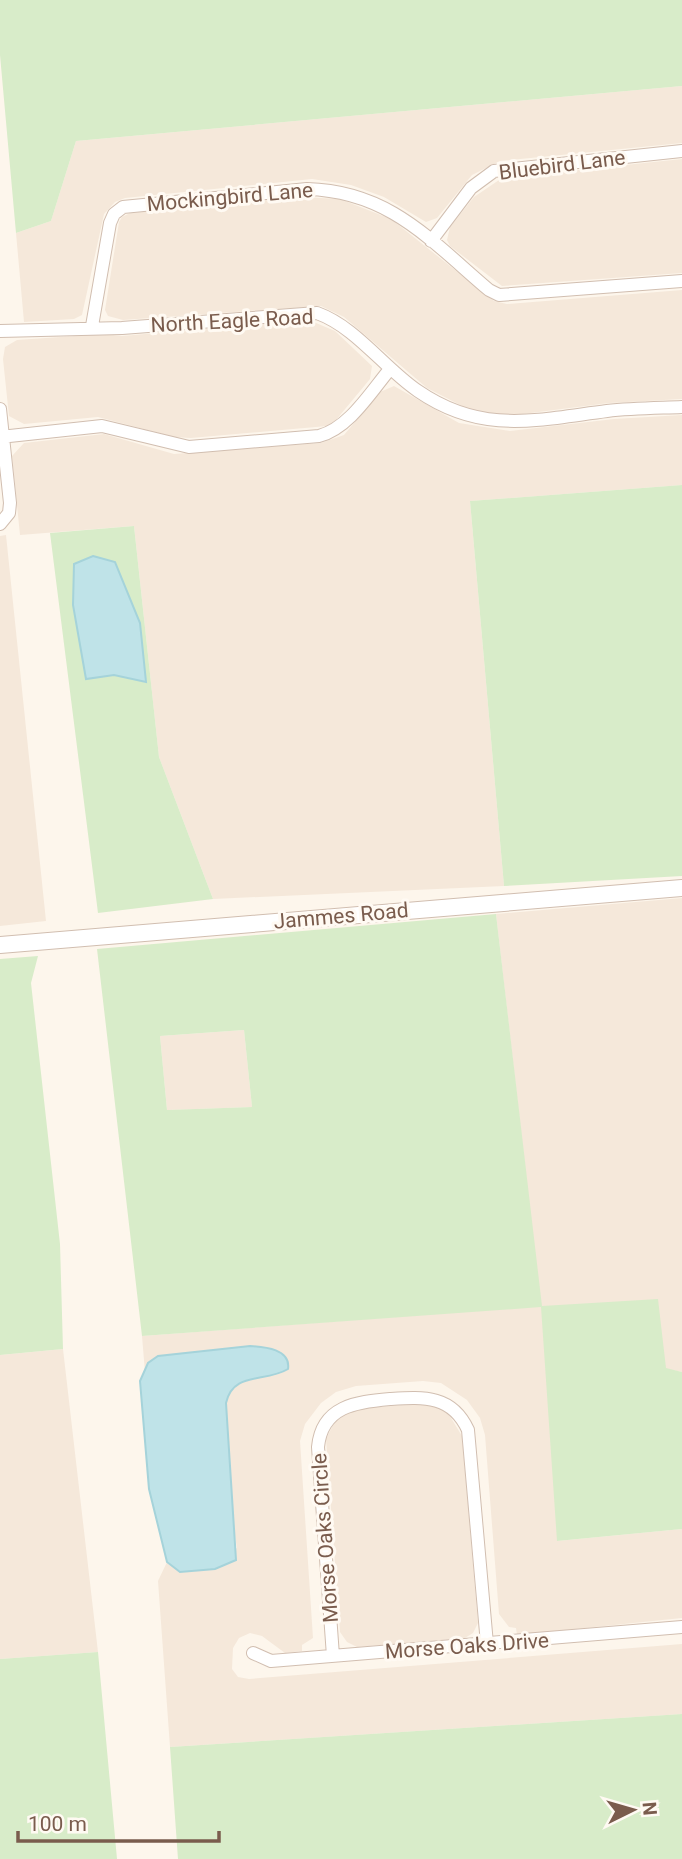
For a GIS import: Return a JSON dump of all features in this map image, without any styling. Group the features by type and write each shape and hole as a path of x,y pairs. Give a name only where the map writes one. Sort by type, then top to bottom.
{"street":[{"name":"Bluebird Lane","path":"432,241 471,188 494,171 682,151"},
{"name":"Mockingbird Lane","path":"92,326 110,223 114,214 123,207 307,189 332,190 362,196 384,206 499,295 682,281"},
{"name":"North Eagle Road","path":"0,331 92,326 122,328 317,313 338,323 390,369 426,396 458,414 503,423 549,420 610,411 682,407"},
{"path":"1,437 102,426 188,447 319,436 333,432 344,423 390,369"},
{"path":"0,409 10,503 9,513 0,524"},
{"name":"Jammes Road","path":"0,945 682,888"},
{"name":"Morse Oaks Circle","path":"333,1656 318,1447 325,1423 344,1407 358,1402 431,1397 446,1404 460,1416 468,1430 487,1644"},
{"name":"Morse Oaks Drive","path":"253,1653 271,1661 682,1627"}],"shaded area":[{"path":"682,86 682,143 500,161 472,175 437,218 426,222 384,197 351,185 312,179 125,198 115,202 104,214 82,315 74,319 24,322 16,233 51,221 76,141"},
{"path":"682,159 682,273 502,286 450,246 447,240 450,227 474,197 502,178"},
{"path":"302,197 340,199 391,219 494,301 507,304 682,290 682,399 609,403 515,415 484,413 468,409 427,388 344,317 321,306 123,320 108,316 105,310 122,217 130,213"},
{"path":"309,320 335,331 372,366 370,379 336,420 327,426 191,438 174,437 98,417 24,424 9,416 3,359 5,347 17,340 104,334 122,336"},
{"path":"394,386 459,423 510,431 614,419 682,415 682,485 470,501 504,886 213,899 159,757 134,526 20,535 12,456 24,443 104,434 174,454 321,443 344,435 380,392"},
{"path":"6,535 46,921 0,926 0,536"},
{"path":"682,898 682,1372 666,1369 557,1541 682,1529 682,1618 517,1635 516,1628 509,1627 499,1614 485,1435 480,1418 467,1400 441,1383 423,1381 356,1386 336,1392 321,1403 305,1424 300,1441 313,1638 302,1645 302,1651 285,1653 262,1636 250,1633 239,1638 233,1648 232,1669 238,1677 249,1679 682,1644 682,1714 170,1747 158,1581 167,1562 181,1572 237,1548 233,1524 226,1403 228,1391 242,1380 281,1373 250,1346 148,1363 145,1372 142,1336 541,1306 496,914"},
{"path":"244,1030 252,1107 167,1110 160,1036"},
{"path":"63,1349 98,1652 0,1659 0,1355"},
{"path":"423,1403 448,1413 462,1436 478,1623 473,1633 465,1638 357,1647 347,1642 340,1632 326,1439 334,1423 357,1409"}],"green space":[{"path":"0,0 682,0 682,86 76,141 51,221 16,233 0,55"},
{"path":"682,485 682,876 504,886 470,501"},
{"path":"134,526 159,757 213,899 98,913 50,533","holes":["93,556 145,682 114,675 86,679 73,605 74,565"]},
{"path":"496,914 542,1306 658,1299 666,1368 682,1372 682,1529 557,1541 541,1307 142,1336 97,949","holes":["244,1030 252,1107 167,1110 160,1036"]},
{"path":"38,956 31,983 60,1244 63,1349 0,1355 0,959"},
{"path":"98,1652 117,1859 0,1859 0,1659"},
{"path":"682,1714 682,1859 178,1859 170,1747"}],"water":[{"path":"93,556 115,562 140,623 146,682 114,675 86,679 73,605 74,564"},
{"path":"250,1346 269,1348 281,1353 288,1362 288,1369 235,1386 226,1403 236,1560 215,1569 180,1572 167,1562 149,1489 140,1381 148,1363 158,1356"}]}
